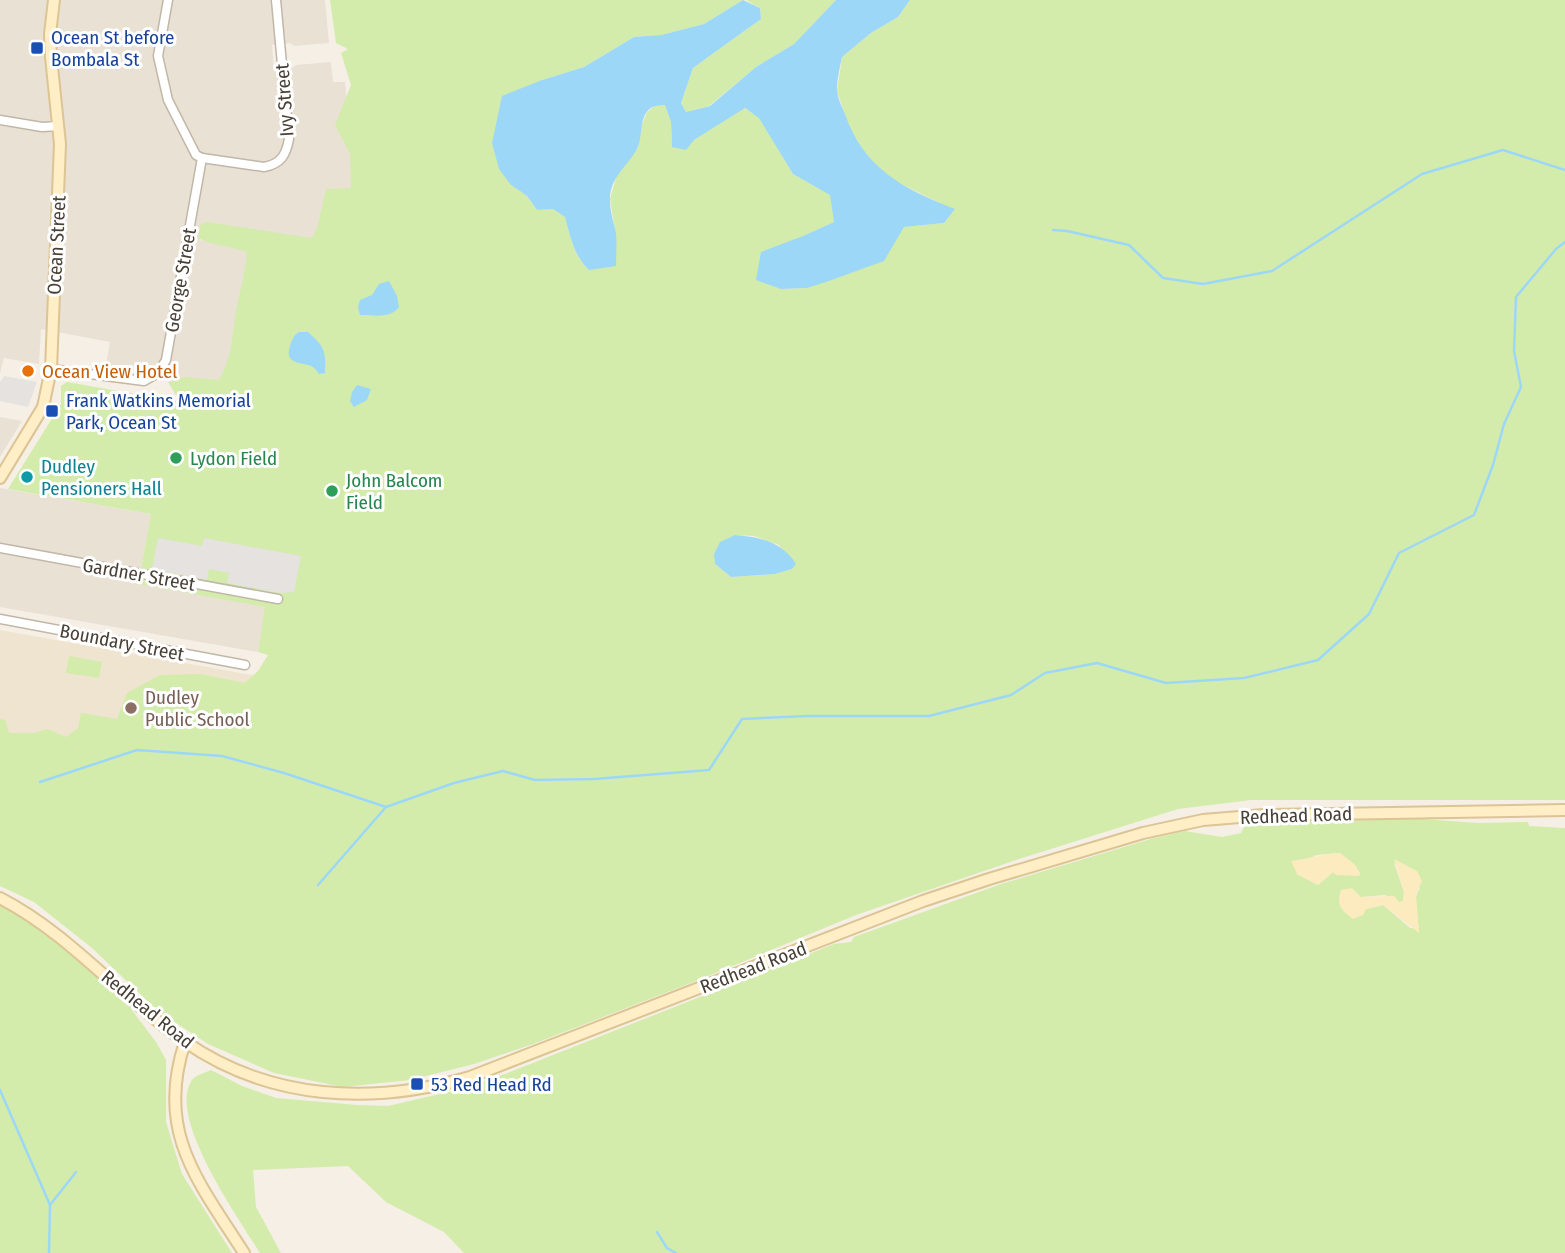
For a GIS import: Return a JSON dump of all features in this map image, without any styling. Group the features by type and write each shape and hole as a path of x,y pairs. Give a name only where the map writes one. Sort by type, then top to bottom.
{"main road":[{"name":"Ocean Street","path":"0,478 43,407 51,369 60,163 50,34 54,0"},
{"name":"Redhead Road","path":"0,898 40,921 185,1042 220,1062 256,1077 294,1088 327,1094 358,1095 414,1091 510,1063 923,901 989,878 1178,824 1264,815 1565,810"},
{"path":"185,1042 174,1084 178,1129 185,1155 244,1253"}],"street":[{"path":"168,0 158,57 168,100 196,155 202,158"},
{"name":"Ivy Street","path":"202,158 264,167 273,165 286,153 289,139 276,0"},
{"path":"0,120 42,127 59,126"},
{"name":"George Street","path":"51,369 144,382 158,373 166,360 202,158"},
{"name":"Gardner Street","path":"0,548 278,599"},
{"name":"Boundary Street","path":"0,619 245,664"}],"shaded area":[{"path":"0,0 325,0 329,43 272,45 274,71 296,65 331,62 333,82 345,82 355,193 328,189 319,243 203,223 200,240 252,249 227,388 106,365 110,342 41,329 39,364 4,358 0,373"},
{"path":"4,376 37,382 28,407 0,401 0,382"},
{"path":"0,417 22,421 0,457"},
{"path":"0,488 151,514 138,584 266,606 258,652 0,607"},
{"path":"158,538 202,546 204,538 301,556 294,592 280,593 227,583 229,573 209,569 207,580 152,569"},
{"name":"Dudley Public School","path":"0,630 268,678 249,782 0,739"}],"green space":[{"path":"330,0 743,0 704,24 661,35 634,37 584,67 542,80 511,185 527,196 537,210 553,209 565,217 573,245 580,258 589,270 599,267 616,237 610,199 617,174 638,148 640,130 647,112 656,105 665,105 671,122 672,147 694,140 744,108 759,117 793,174 831,195 834,222 803,236 781,289 807,288 845,274 904,227 944,223 954,210 887,177 868,158 849,127 837,91 842,57 871,33 898,17 910,0 1565,0 1565,800 1251,800 1178,809 1016,860 856,915 533,1044 474,1064 410,1080 343,1087 274,1073 208,1044 158,1011 92,948 34,902 0,886 0,719 5,720 9,733 34,733 48,729 66,737 78,728 81,713 117,719 127,693 160,675 201,674 245,683 258,671 268,655 258,652 265,607 138,584 151,514 8,489 61,404 61,386 67,382 180,402 168,382 184,377 219,380 230,350 247,252 198,238 201,224 207,222 312,238 317,229 326,189 351,188 350,154 335,125 351,85 341,53 348,49 336,43","holes":["735,535 754,536 779,545 792,569 775,574 731,577 715,564"]},
{"path":"746,0 836,0 794,44 756,67 709,106 686,112 681,103 693,68 761,19 760,8"},
{"path":"69,656 102,662 99,678 66,673"},
{"path":"1421,819 1479,823 1528,822 1529,826 1565,828 1565,1253 464,1253 444,1232 386,1202 348,1166 253,1170 256,1207 281,1253 260,1253 209,1168 189,1118 187,1097 192,1080 211,1070 242,1086 276,1098 357,1105 388,1106 457,1090 505,1074 834,944 851,942 854,937 1001,884 1185,831 1222,837 1241,833 1246,823","holes":["1340,853 1355,865 1360,874 1333,872 1318,885 1297,874 1297,860 1306,861 1316,855","1394,863 1420,888 1415,902 1419,928 1410,928 1383,905 1366,909 1361,897 1385,895 1399,902 1403,901 1404,892"]},
{"path":"0,904 37,923 88,967 125,1001 156,1042 166,1060 166,1122 182,1174 232,1253 0,1253"}],"sand":[{"path":"1340,853 1355,865 1359,876 1336,875 1333,872 1318,885 1297,874 1291,861 1328,854"},
{"path":"1394,859 1417,871 1422,881 1416,894 1419,933 1383,905 1366,909 1363,915 1353,919 1339,903 1341,890 1352,888 1361,897 1394,896 1399,902 1403,901 1404,892"}],"water":[{"path":"743,0 760,8 761,19 693,68 681,103 686,112 710,106 756,67 794,44 836,0 910,0 898,17 871,33 842,57 838,95 853,133 875,163 903,185 955,209 944,223 904,227 884,261 807,288 781,289 756,280 761,252 834,222 830,195 793,174 759,118 745,108 694,140 686,150 672,147 671,122 665,105 656,106 649,109 645,115 637,149 615,179 610,193 616,233 616,266 589,270 576,252 565,217 553,209 537,210 527,196 511,185 499,169 492,143 502,96 584,67 634,37 661,35 704,24"},
{"path":"389,281 399,307 386,315 360,315 360,300 372,295 379,284"},
{"path":"299,332 308,332 321,346 325,354 325,373 319,374 312,367 298,363 289,356 290,346"},
{"path":"357,385 371,389 367,400 354,407 350,401"},
{"path":"735,535 770,542 784,550 796,564 792,569 775,574 731,577 715,564 714,554 720,542"}],"waterway":[{"path":"1053,230 1129,245 1163,278 1203,284 1272,271 1422,174 1503,150 1565,170"},
{"path":"318,885 386,807 454,783 503,771 535,780 594,779 709,770 742,719 929,716 1011,695 1045,673 1097,663 1166,683 1244,678 1318,660 1369,614 1399,553 1474,515 1493,465 1504,424 1521,387 1514,351 1516,297 1565,242"},
{"path":"40,782 137,750 222,756 284,773 386,807"},
{"path":"0,1090 50,1205 49,1253"},
{"path":"50,1205 76,1172"},
{"path":"657,1232 667,1248 676,1253"}],"place":[{"name":"Ocean St before Bombala St","path":"37,48"},
{"name":"Ocean View Hotel","path":"28,371"},
{"name":"Frank Watkins Memorial Park, Ocean St","path":"52,411"},
{"name":"Lydon Field","path":"176,458"},
{"name":"Dudley Pensioners Hall","path":"27,477"},
{"name":"John Balcom Field","path":"332,491"},
{"name":"Dudley Public School","path":"131,708"},
{"name":"53 Red Head Rd","path":"417,1084"}]}
